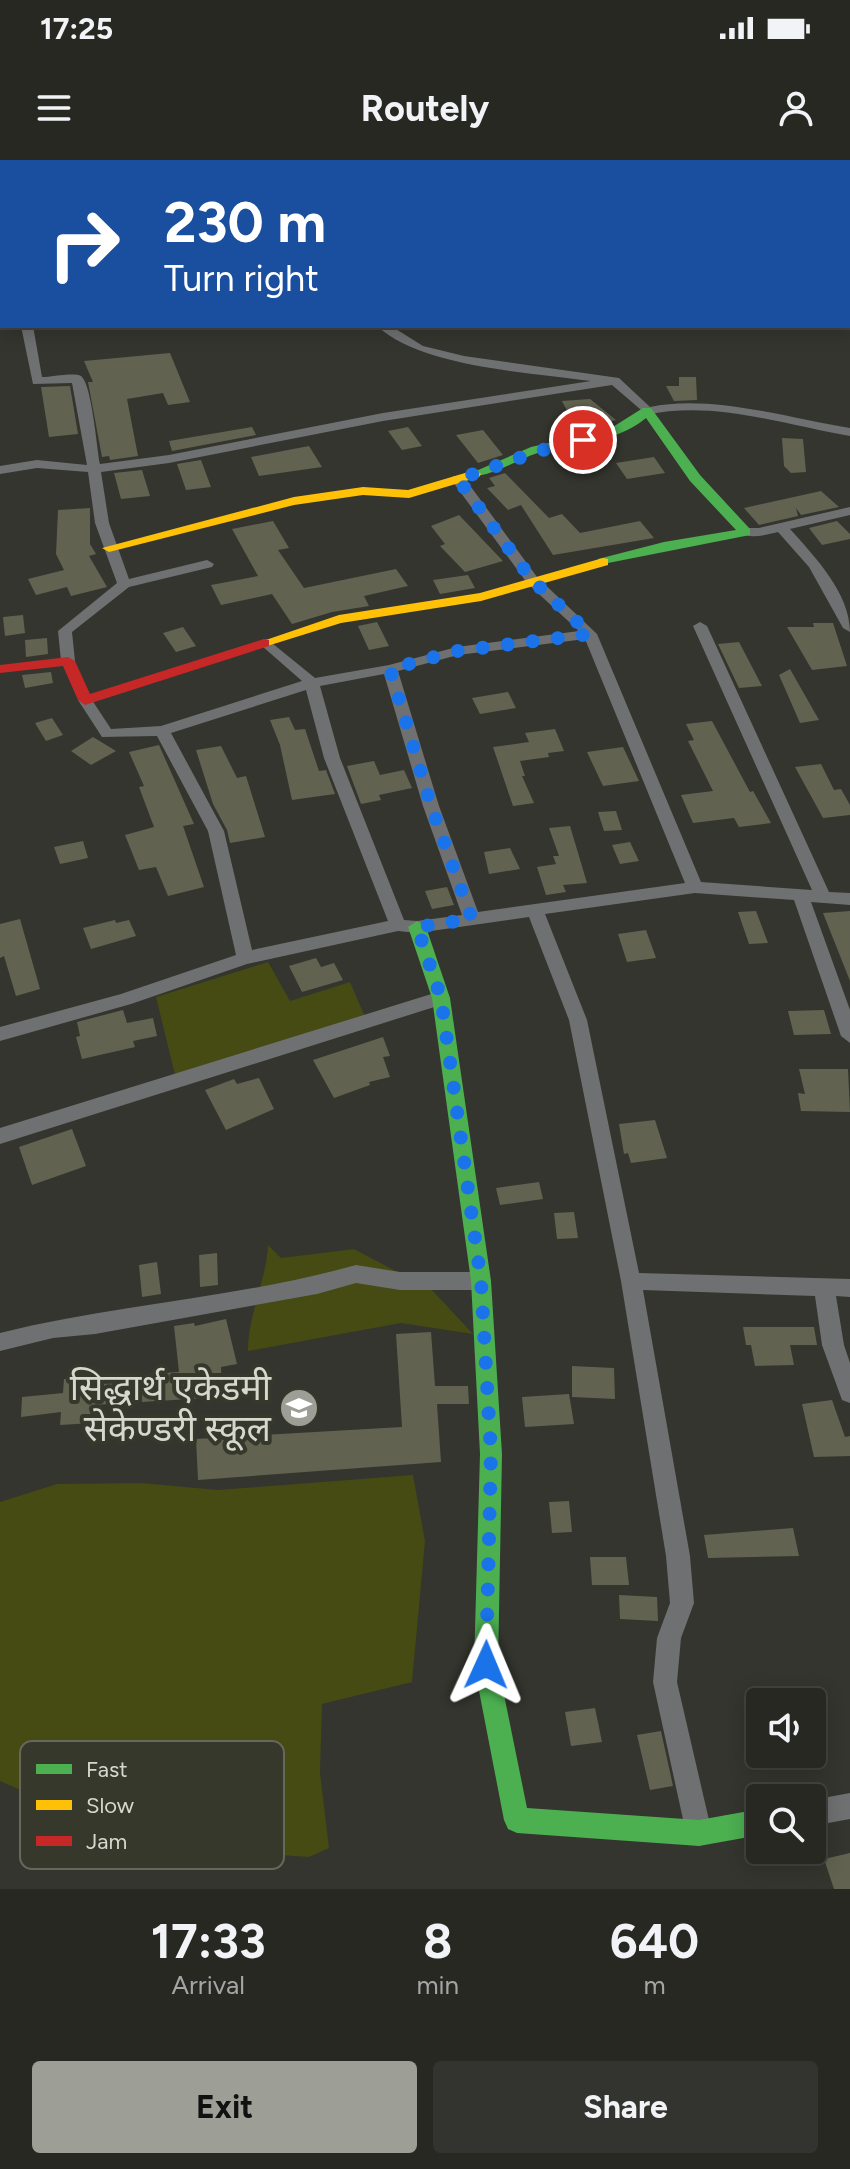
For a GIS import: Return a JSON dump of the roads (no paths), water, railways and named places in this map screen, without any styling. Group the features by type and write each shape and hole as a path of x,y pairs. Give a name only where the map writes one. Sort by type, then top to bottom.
{"street":[{"path":"27,328 37,381 77,379 83,396 102,523 124,584"},
{"path":"386,328 419,348 464,359 615,381 647,411 695,478 745,532"},
{"path":"0,470 37,464 94,469 169,459 383,417 615,381"},
{"path":"109,548 294,501 363,491 409,494 505,464 541,448 611,434 634,424 647,411 659,406 850,432"},
{"path":"458,479 532,580 590,634 695,887"},
{"path":"85,700 339,619 481,597 532,580 664,546 781,527 850,511"},
{"path":"781,527 815,565 850,628"},
{"path":"207,564 124,584 65,631 68,661 85,700 107,734 162,731 312,683 390,669 457,651 590,634"},
{"path":"700,626 824,898"},
{"path":"267,643 312,683 332,758 441,998 481,1281 491,1454 486,1665 517,1820 699,1833 746,1825"},
{"path":"0,669 68,661"},
{"path":"390,669 431,806 472,919"},
{"path":"162,731 216,831 245,958"},
{"path":"0,1034 125,999 245,958 408,926 695,887 850,899"},
{"path":"801,896 850,1036"},
{"path":"535,910 578,1020 631,1281 678,1556 682,1603 669,1638 665,1682 699,1833"},
{"path":"0,1136 441,998"},
{"path":"0,1342 53,1329 95,1325 317,1285 356,1274 400,1281 481,1281"},
{"path":"631,1281 850,1288"},
{"path":"824,1287 833,1345 850,1393"},
{"path":"826,1810 850,1806"}],"place":[{"name":"सिद्धार्थ एकेडमी सेकेण्डरी स्कूल","path":"299,1408"}]}
